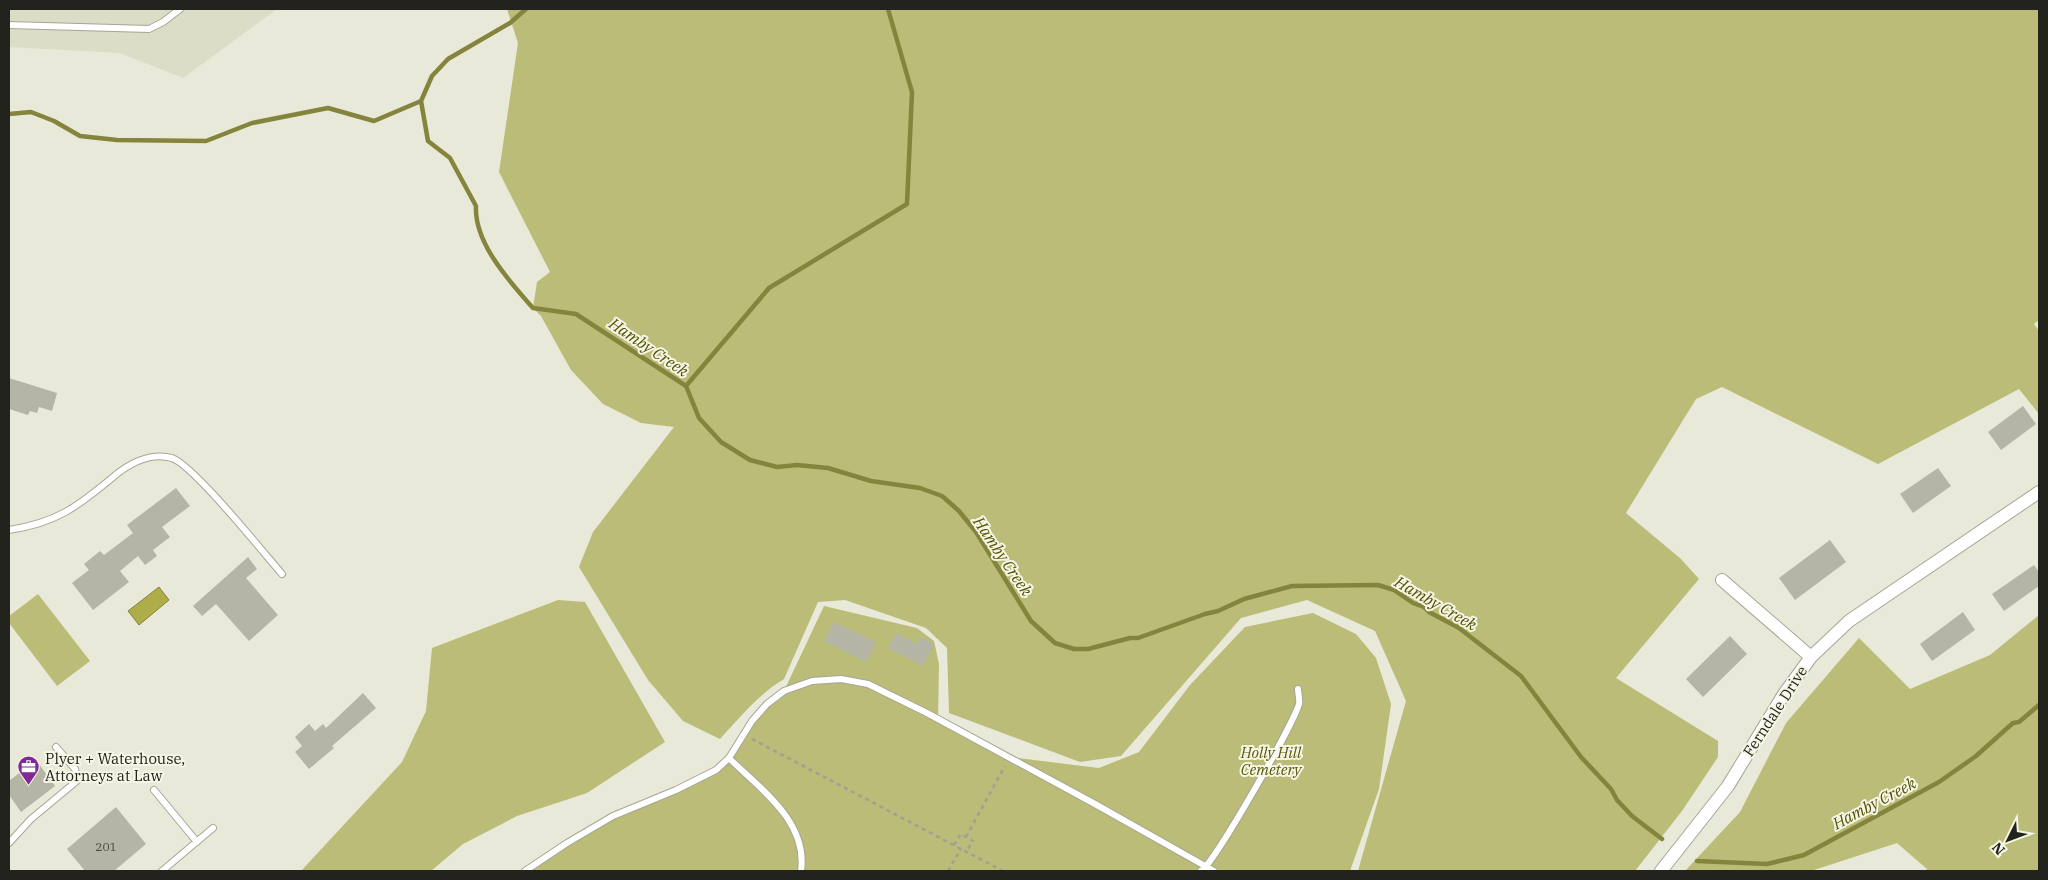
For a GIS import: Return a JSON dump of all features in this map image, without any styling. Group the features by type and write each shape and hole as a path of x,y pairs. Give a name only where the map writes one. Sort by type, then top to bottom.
{"street":[{"name":"Ferndale Drive","path":"1661,871 1728,786 1784,694 1811,657 1849,620 2039,492"},
{"path":"1722,580 1811,657"}],"lane":[{"path":"9,25 149,29 163,22 180,9"},
{"path":"9,530 61,516 86,500 129,465 158,457 172,458 193,473 282,574"},
{"path":"525,871 613,816 676,790 716,770 729,758 743,734 767,704 784,691 812,681 841,679 868,684 1010,757 1214,871"},
{"path":"1201,871 1208,866 1225,842 1300,703 1298,689"},
{"path":"9,842 31,818 78,780 75,769 56,747"},
{"path":"729,758 790,820 798,836 802,863 801,871"},
{"path":"154,790 197,842"},
{"path":"162,871 213,828"}],"path":[{"path":"743,734 1002,871"},
{"path":"966,837 1010,757"},
{"path":"954,845 961,834 973,841 966,852"},
{"path":"948,871 961,849"}],"shaded area":[{"path":"9,9 277,9 183,78 120,53 9,47"},
{"path":"159,587 169,600 139,625 128,611"}],"green space":[{"path":"507,9 2039,9 2039,320 2034,324 2039,331 2039,414 2019,389 1878,464 1722,387 1696,399 1626,513 1681,559 1699,579 1616,678 1718,741 1718,757 1682,811 1635,871 1358,871 1406,701 1375,631 1307,600 1241,618 1121,756 1080,762 949,713 947,648 926,628 845,600 818,602 784,679 742,714 720,739 683,721 648,680 579,567 593,532 674,427 641,423 603,404 571,370 541,316 533,308 537,282 550,272 499,172 518,43"},
{"path":"38,594 90,661 57,686 9,623 9,616"},
{"path":"558,600 585,602 665,742 587,793 517,816 463,844 431,871 301,871 402,762 426,711 432,648"},
{"name":"Holly Hill Cemetery","path":"824,606 917,628 934,641 939,664 938,720 1009,757 1099,768 1139,752 1190,685 1245,627 1313,613 1356,634 1376,658 1391,704 1379,789 1350,871 525,871 613,816 716,770 743,732 784,691"},
{"path":"2039,615 2039,871 1926,871 1927,869 1897,843 1811,871 1685,871 1740,812 1786,723 1859,638 1910,689 1990,655"}],"building":[{"path":"9,378 57,393 52,411 39,407 37,413 30,411 28,415 9,409"},
{"path":"2023,406 2036,424 2001,450 1988,432"},
{"path":"1938,468 1951,486 1913,513 1900,494"},
{"path":"176,488 190,506 162,527 170,537 153,550 157,556 145,565 138,556 120,571 129,582 93,610 72,583 89,570 84,564 100,551 104,555 133,533 127,525"},
{"path":"1830,540 1846,562 1795,600 1779,578"},
{"path":"248,557 257,569 246,578 278,615 249,641 216,604 202,616 193,606"},
{"path":"2034,565 2039,572 2039,586 2004,611 1992,594"},
{"path":"1963,612 1975,630 1932,661 1920,644"},
{"path":"834,622 876,642 866,662 824,641"},
{"path":"896,633 917,644 920,637 934,644 923,666 888,648"},
{"path":"1730,636 1747,654 1703,697 1686,679"},
{"path":"363,693 376,708 332,746 334,748 309,769 295,752 302,746 295,737 309,724 315,731 323,724 326,728"},
{"path":"36,760 55,786 21,812 9,795 9,781"},
{"path":"116,807 146,844 114,871 85,871 67,849"}],"waterway":[{"name":"Hamby Creek","path":"526,9 510,23 448,59 432,76 421,101 428,141 450,158 476,206 477,220 487,248 504,274 533,308 576,314 686,386 699,418 721,442 750,460 777,467 797,465 828,468 871,481 920,488 942,496 959,511 976,532 1031,621 1055,643 1074,649 1088,649 1130,638 1138,638 1218,611 1244,599 1292,586 1378,585 1394,590 1413,603 1424,607 1429,612 1459,628 1521,676 1581,757 1611,789 1617,800 1632,816 1662,839"},
{"path":"686,386 769,288 907,204 912,92 888,9"},
{"path":"9,114 31,112 54,121 80,136 117,140 206,141 252,123 328,108 374,121 421,101"},
{"name":"Hamby Creek","path":"1697,861 1767,864 1804,855 1939,782 1976,756 2013,723 2019,722 2039,705"}],"place":[{"name":"Plyer + Waterhouse, Attorneys at Law","path":"29,786"}]}
